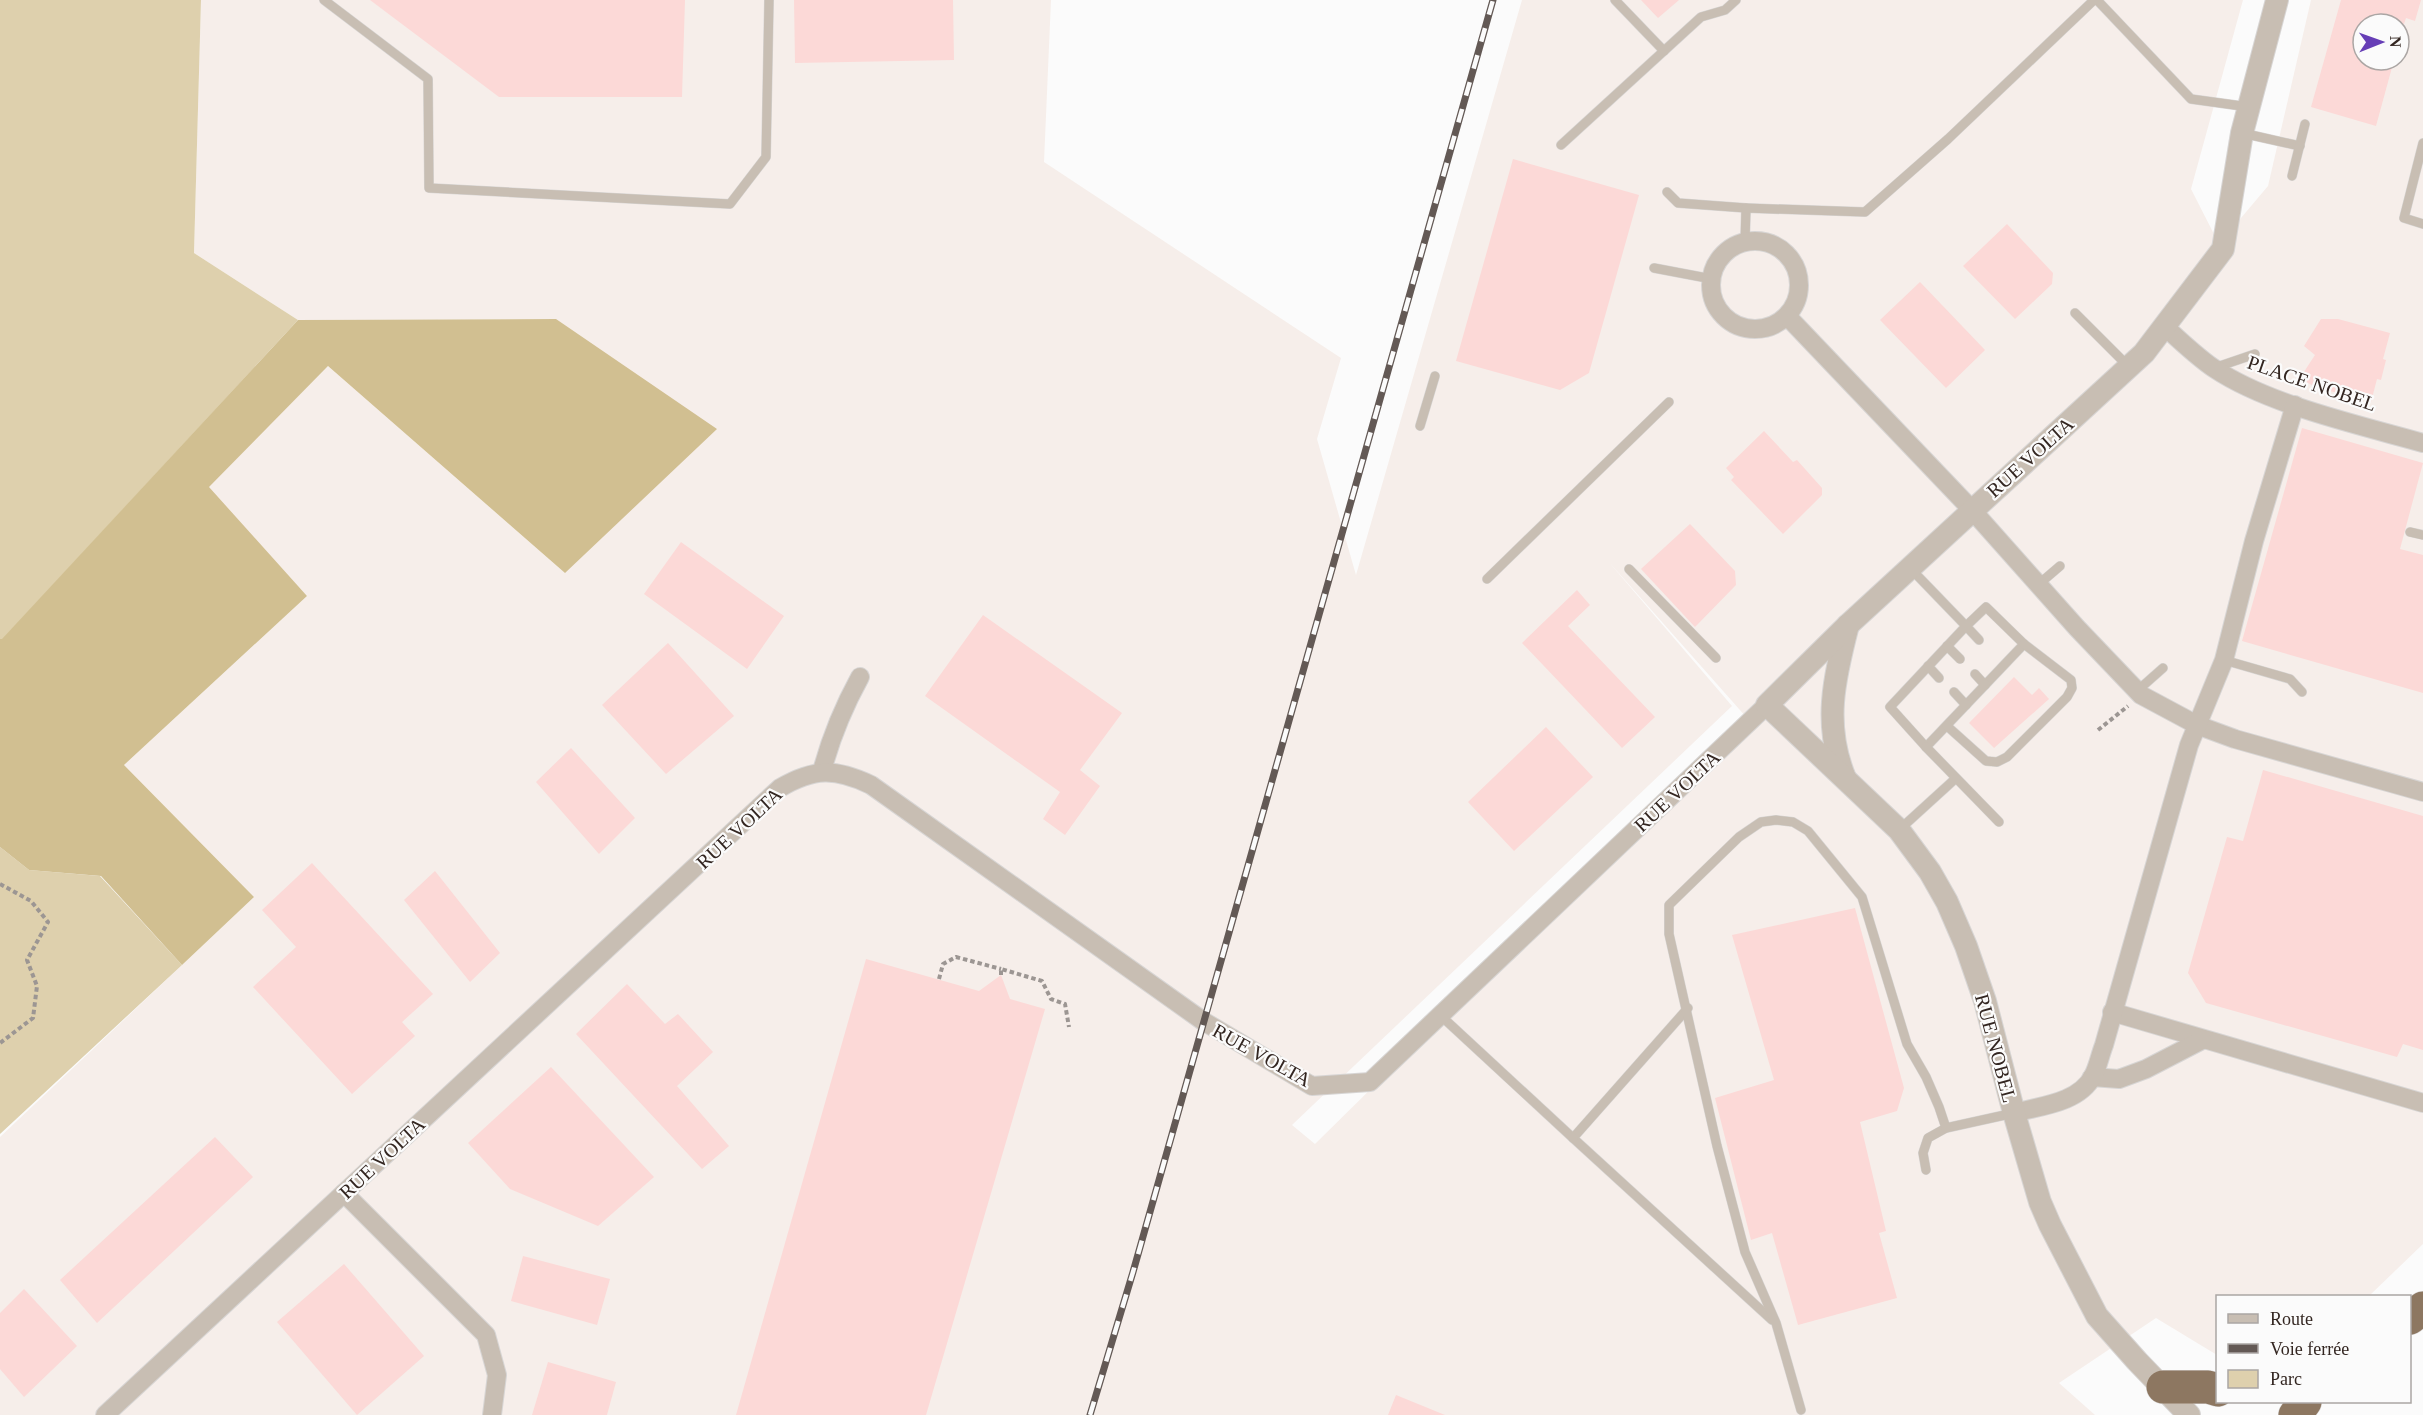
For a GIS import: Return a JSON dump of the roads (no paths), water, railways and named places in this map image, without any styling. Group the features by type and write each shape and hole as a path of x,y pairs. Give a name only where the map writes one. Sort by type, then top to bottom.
{"highway":[{"path":"2163,1387 2208,1387 2216,1390"},
{"path":"2295,1415 2304,1403"}],"street":[{"name":"RUE VOLTA","path":"105,1415 780,788 799,777 822,771 848,774 871,785 1203,1021 1312,1086 1370,1082 1767,705 1848,625 2144,353 2223,249 2242,133 2277,0"},
{"path":"1745,242 1769,243 1783,250 1792,261 1798,275 1799,290 1796,304 1787,316 1775,325 1761,329 1747,329 1734,324 1722,315 1711,289 1718,261 1728,250 1745,242"},
{"path":"1787,316 1972,510 2139,693 2197,725 2235,739 2423,792"},
{"name":"PLACE NOBEL","path":"2165,327 2214,368 2247,387 2295,405 2423,442"},
{"path":"2014,1113 2065,1099 2081,1091 2092,1077 2189,745 2224,660 2254,541 2295,405"},
{"path":"1847,782 1836,755 1832,718 1835,674 1848,625"},
{"path":"822,771 832,735 844,705 860,677"},
{"name":"RUE NOBEL","path":"1767,705 1899,830 1930,872 1947,902 1966,946 1985,1001 2040,1202 2097,1316 2136,1361 2189,1415"},
{"path":"2112,1012 2423,1103"},
{"path":"2092,1077 2119,1079 2146,1069 2202,1040"},
{"path":"344,1193 486,1335 497,1375 492,1415"}],"lane":[{"path":"324,0 428,79 429,188 730,204 766,157 769,0"},
{"path":"1615,0 1664,51"},
{"path":"1561,144 1701,17 1725,10 1736,0"},
{"path":"1667,192 1678,203 1865,212 1956,131 2096,0 2191,99 2249,107"},
{"path":"2292,176 2305,124"},
{"path":"2242,133 2300,146"},
{"path":"2423,143 2404,218 2423,224"},
{"path":"1745,242 1746,208"},
{"path":"1654,268 1712,279"},
{"path":"2075,314 2129,367"},
{"path":"2214,368 2255,354"},
{"path":"1420,426 1435,376"},
{"path":"1487,579 1669,402"},
{"path":"2410,532 2423,536"},
{"path":"2039,584 2060,566"},
{"path":"1909,568 1979,640"},
{"path":"1629,569 1716,658"},
{"path":"1947,726 1986,761 1997,762 2007,757 2067,697 2072,688 2071,680 2024,644 1986,608 1890,706 1955,779 1999,822"},
{"path":"1926,747 2024,644"},
{"path":"1947,646 1960,659"},
{"path":"1995,658 2003,666"},
{"path":"2224,660 2290,679 2302,692"},
{"path":"1928,666 1939,678"},
{"path":"2139,693 2163,668"},
{"path":"1975,674 1985,685"},
{"path":"1954,692 1966,705"},
{"path":"1899,830 1955,779"},
{"path":"1801,1410 1776,1323 1744,1252 1717,1146 1688,1008 1669,934 1669,905 1739,837 1761,822 1776,820 1793,822 1808,831 1862,897 1907,1044 1930,1087 1946,1128"},
{"path":"1573,1138 1688,1008"},
{"path":"1440,1015 1776,1323"},
{"path":"1926,1170 1923,1153 1928,1138 1946,1128 2014,1113"}],"railway":[{"path":"1090,1415 1133,1272 1493,0"}]}
